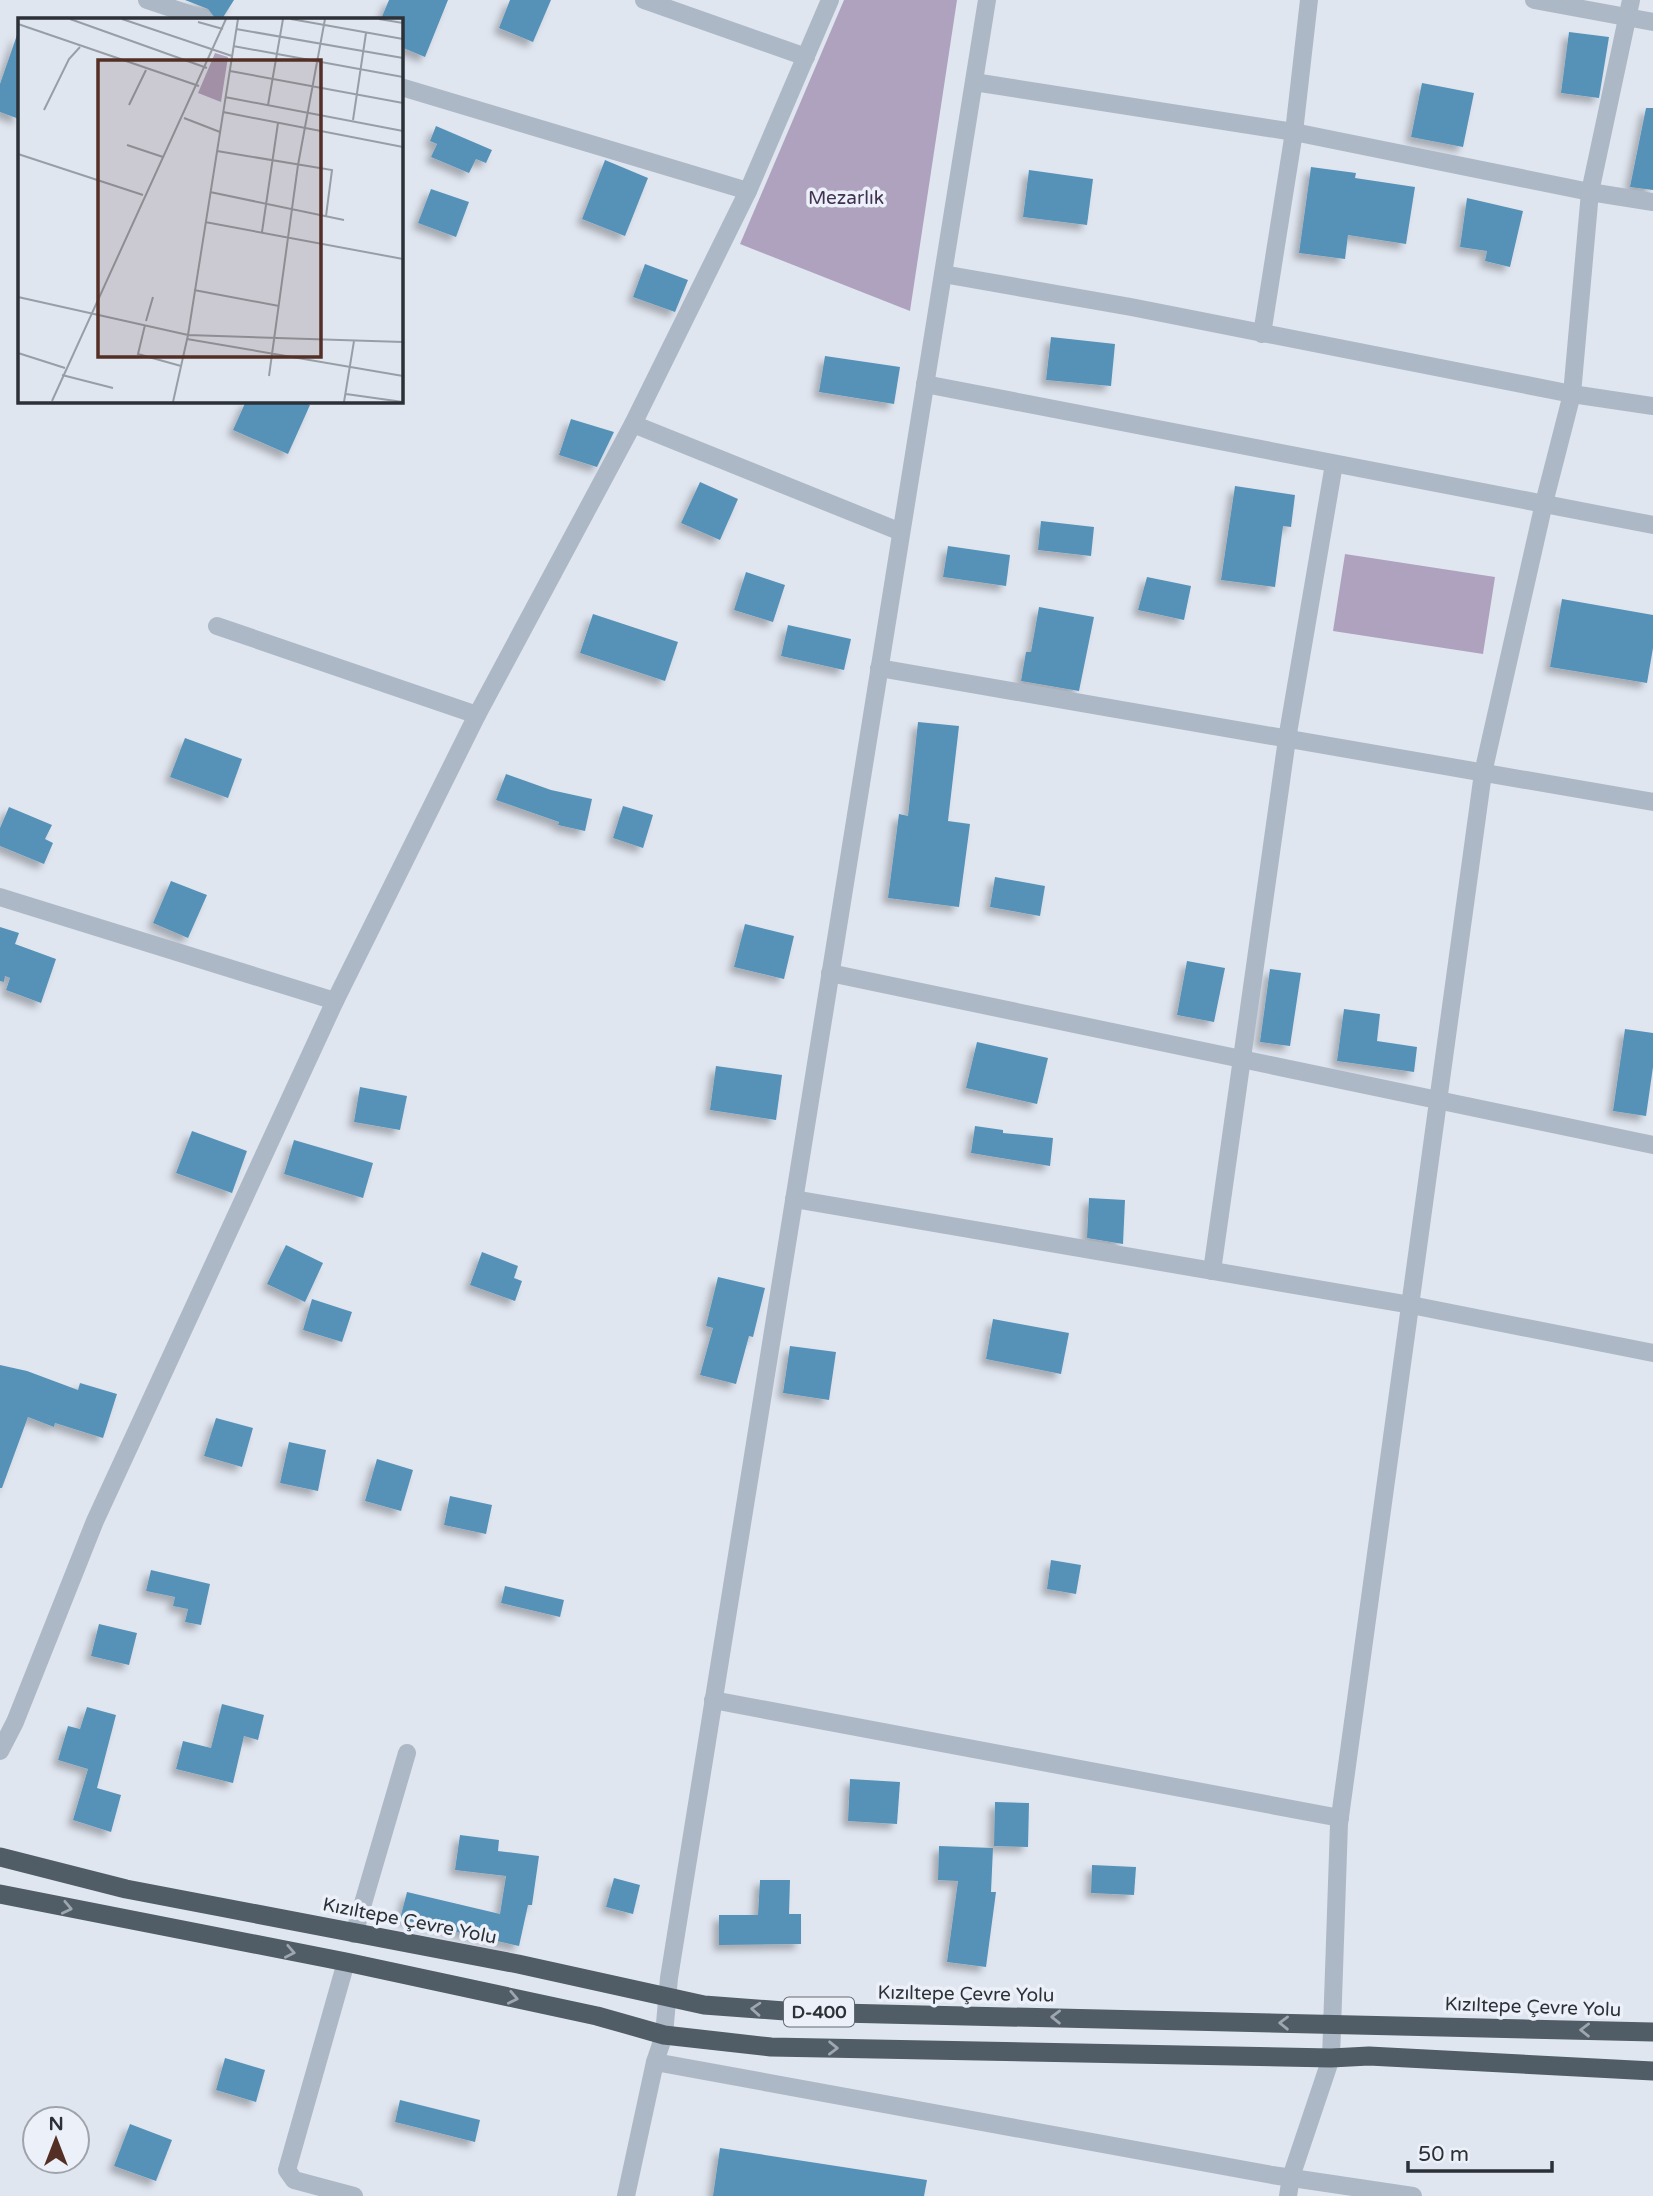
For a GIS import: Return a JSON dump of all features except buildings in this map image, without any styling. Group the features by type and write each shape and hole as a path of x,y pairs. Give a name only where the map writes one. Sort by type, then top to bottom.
{"highway":[{"name":"Kızıltepe Çevre Yolu","path":"0,1857 126,1889 518,1964 704,2006 797,2012 1653,2032"},
{"name":"D-400","path":"0,1894 346,1962 597,2016 664,2035 771,2047 1331,2058 1369,2056 1653,2071"}],"street":[{"path":"147,0 201,18"},
{"path":"644,0 806,57"},
{"path":"0,1751 15,1722 95,1521 335,1001 477,715 633,424 748,191 830,0"},
{"path":"626,2196 655,2062 664,2035 667,1997 713,1700 987,0"},
{"path":"1262,334 1294,132 1309,0"},
{"path":"1534,0 1629,9 1653,22"},
{"path":"1288,2196 1291,2177 1331,2058 1340,1818 1483,773 1544,503 1572,394 1590,192 1629,9"},
{"path":"974,82 1294,132 1590,192 1653,202"},
{"path":"402,87 748,191"},
{"path":"943,274 1131,307 1572,394 1653,406"},
{"path":"925,384 1653,525"},
{"path":"633,424 901,532"},
{"path":"1212,1271 1287,739 1335,464"},
{"path":"217,626 477,715"},
{"path":"879,668 1653,802"},
{"path":"0,897 335,1001"},
{"path":"831,973 1653,1146"},
{"path":"794,1199 1411,1305 1653,1353"},
{"path":"713,1700 1340,1818"},
{"path":"354,1934 407,1753"},
{"path":"346,1962 287,2170 294,2180 354,2196"},
{"path":"655,2062 1291,2177 1413,2196"}],"green space":[{"name":"Mezarlık","path":"844,0 957,0 910,311 740,244"},
{"path":"1345,554 1495,577 1483,654 1333,631"}]}
